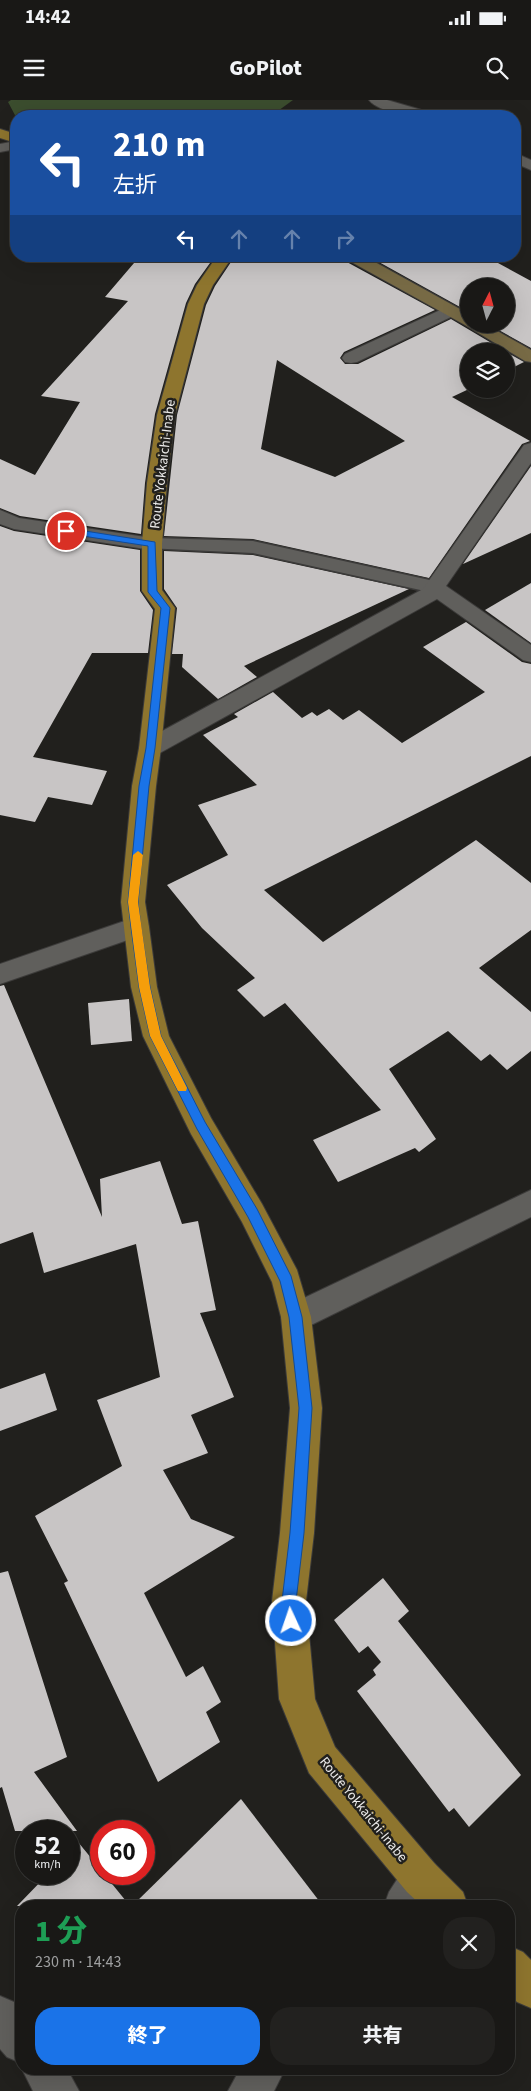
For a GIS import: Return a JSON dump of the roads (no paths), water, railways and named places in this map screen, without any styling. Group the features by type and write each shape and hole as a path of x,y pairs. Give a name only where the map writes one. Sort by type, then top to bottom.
{"main road":[{"name":"Route Yokkaichi-Inabe","path":"220,262 205,285 196,304 166,415 157,483 152,544 152,592 165,608 150,748 144,786 133,902 136,927 144,987 156,1036 201,1126 252,1213 286,1280 296,1317 306,1408 297,1533 289,1601 298,1699 322,1760 412,1892 433,1900"},
{"path":"515,1972 531,1988"}],"street":[{"path":"376,100 389,108 404,110"},
{"path":"363,262 460,317"},
{"path":"350,358 449,310"},
{"path":"489,333 531,357"},
{"path":"150,748 430,594 531,449"},
{"path":"0,516 14,523 152,544"},
{"path":"434,587 531,655"},
{"path":"0,974 136,927"},
{"path":"296,1317 531,1203"},
{"path":"0,2016 15,2035"},
{"path":"46,2075 58,2091"},
{"path":"249,2091 261,2075"}],"lane":[{"path":"152,544 253,547 434,587"}]}
